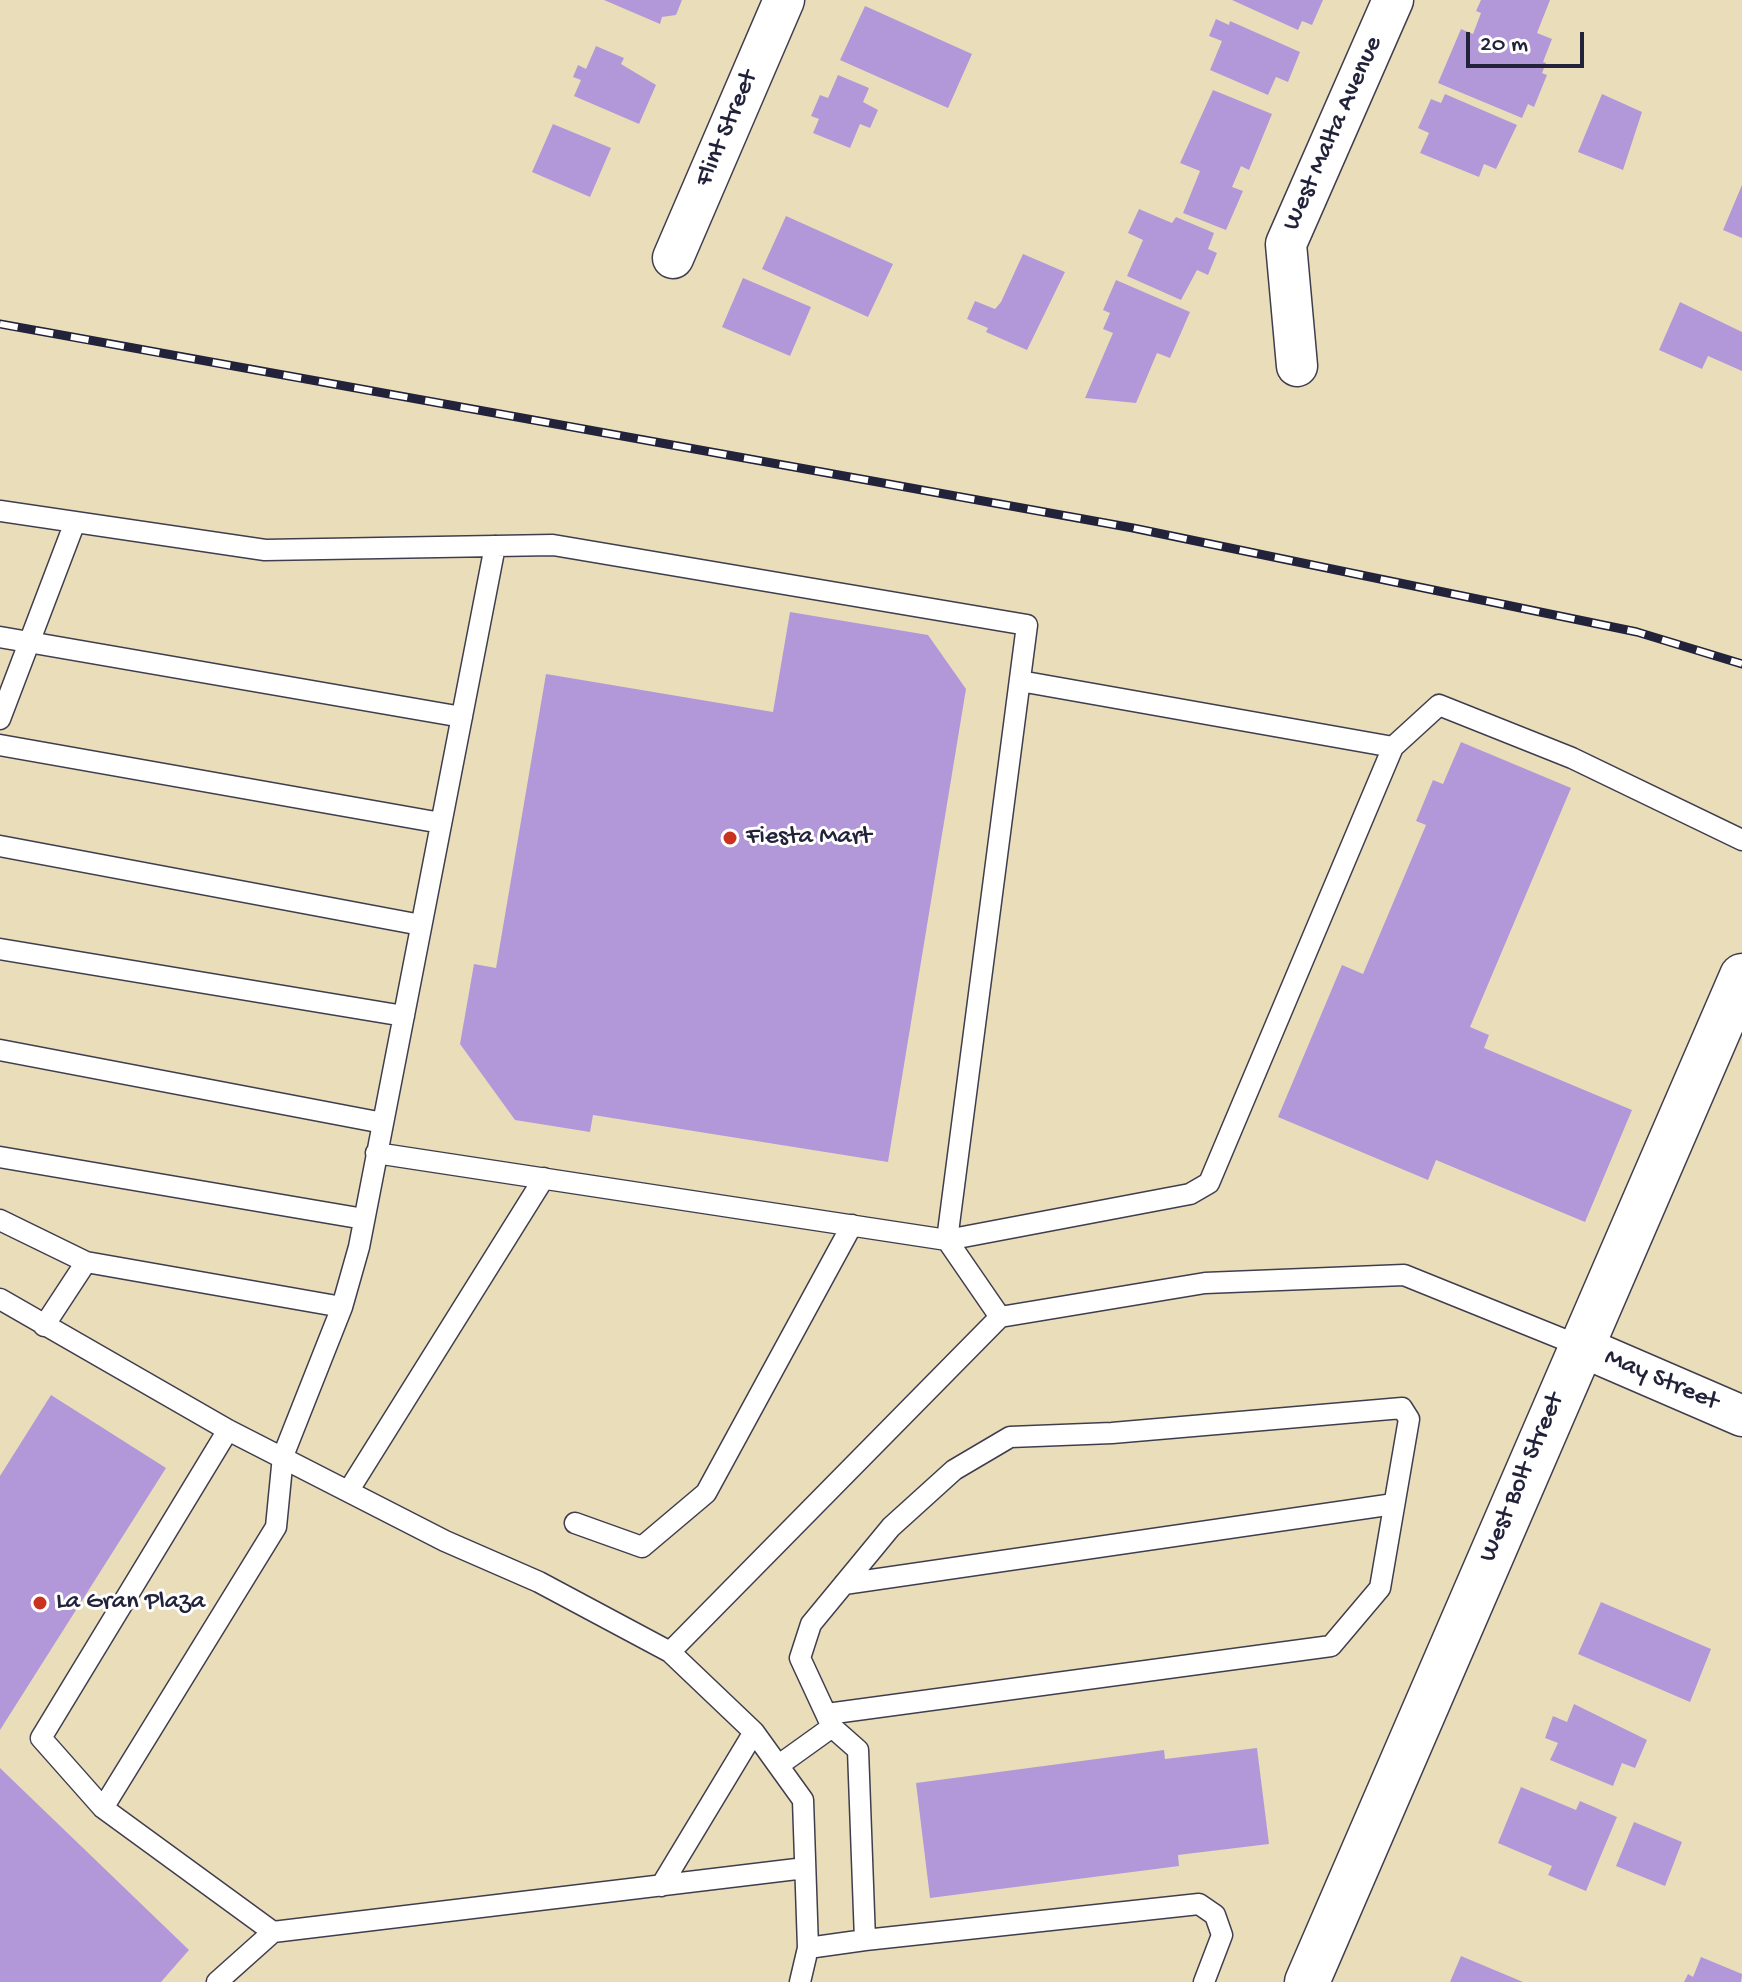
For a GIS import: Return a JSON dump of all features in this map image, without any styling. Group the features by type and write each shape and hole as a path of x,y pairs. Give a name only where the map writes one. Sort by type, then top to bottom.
{"street":[{"name":"Flint Street","path":"673,258 784,0"},
{"name":"West Malta Avenue","path":"1297,366 1286,244 1393,0"},
{"name":"West Bolt Street","path":"1307,1982 1580,1346 1730,1037 1742,976"},
{"name":"May Street","path":"1580,1346 1742,1416"}],"lane":[{"path":"0,511 265,550 553,545 1027,625 947,1240 1000,1317"},
{"path":"0,719 75,522"},
{"path":"103,1808 276,1527 283,1456 342,1307 364,1219 495,546"},
{"path":"0,637 462,717"},
{"path":"1020,681 1393,747"},
{"path":"376,1153 947,1240 1190,1194 1209,1183 1393,747 1439,705 1572,758 1742,840"},
{"path":"0,745 441,823"},
{"path":"0,846 421,925"},
{"path":"0,949 404,1016"},
{"path":"0,1050 383,1123"},
{"path":"0,1157 364,1219"},
{"path":"349,1490 544,1178"},
{"path":"0,1220 86,1262 342,1307"},
{"path":"575,1523 642,1547 706,1493 852,1225"},
{"path":"44,1326 86,1262"},
{"path":"670,1652 1000,1317 1205,1283 1404,1275 1580,1346"},
{"path":"0,1299 228,1430 349,1490 372,1506 539,1582 670,1652 754,1732 803,1800 808,1948 800,1982"},
{"path":"779,1765 829,1720 1331,1646 1380,1588 1409,1419 1402,1408 1112,1433 1010,1437 954,1470 891,1527 811,1624 800,1658 829,1720 858,1750 865,1940"},
{"path":"228,1430 41,1738 103,1808 273,1932"},
{"path":"844,1584 1394,1504"},
{"path":"661,1886 754,1732"},
{"path":"221,1981 273,1932 805,1868"},
{"path":"808,1948 1199,1904 1215,1915 1222,1935 1204,1982"}],"building":[{"path":"604,0 682,0 676,15 662,17 660,24"},
{"path":"1232,0 1323,0 1312,25 1302,21 1298,30"},
{"path":"1481,0 1550,0 1537,33 1552,39 1543,62 1546,63 1542,73 1547,75 1534,107 1528,104 1522,118 1438,83 1461,29 1473,34 1481,13 1476,11"},
{"path":"865,6 972,54 948,108 840,60"},
{"path":"1216,19 1229,25 1230,21 1300,52 1288,82 1276,77 1268,95 1210,70 1222,41 1209,36"},
{"path":"596,46 624,58 621,64 656,85 639,124 574,96 581,80 573,77 578,65 586,69"},
{"path":"838,75 869,88 863,102 878,110 870,128 860,124 850,148 813,133 819,119 811,116 820,95 828,98"},
{"path":"1213,90 1272,114 1249,170 1241,166 1232,187 1243,191 1226,230 1183,213 1200,171 1180,163"},
{"path":"1445,94 1517,125 1496,169 1484,164 1479,177 1420,153 1429,133 1418,128 1431,99 1441,103"},
{"path":"1602,94 1642,112 1623,170 1578,152"},
{"path":"553,124 611,148 590,197 532,172"},
{"path":"1742,185 1742,238 1723,230"},
{"path":"1139,209 1172,223 1176,217 1214,233 1208,249 1217,253 1208,275 1197,270 1181,300 1127,276 1143,240 1128,233"},
{"path":"786,216 893,264 868,317 762,269"},
{"path":"1023,254 1065,272 1027,350 986,332 988,328 967,319 975,301 995,309"},
{"path":"743,278 811,307 790,356 722,327"},
{"path":"1116,280 1190,312 1170,358 1157,353 1136,403 1085,398 1113,333 1103,329 1110,313 1103,310"},
{"path":"1680,302 1742,332 1742,371 1708,356 1702,369 1659,350"},
{"name":"Fiesta Mart","path":"790,612 928,635 966,689 888,1162 593,1115 590,1132 515,1120 460,1044 474,964 496,968 546,674 773,712"},
{"path":"1461,742 1571,788 1470,1027 1489,1035 1484,1048 1632,1110 1585,1222 1436,1160 1428,1180 1278,1117 1342,965 1363,974 1426,825 1416,821 1433,780 1443,784"},
{"name":"La Gran Plaza","path":"51,1395 166,1468 0,1730 0,1476"},
{"path":"1601,1602 1711,1649 1690,1702 1578,1654"},
{"path":"1574,1704 1647,1740 1635,1768 1622,1763 1613,1786 1550,1760 1558,1743 1545,1738 1553,1716 1567,1722"},
{"path":"1257,1748 1269,1844 1178,1855 1179,1866 930,1898 916,1783 1164,1750 1165,1759"},
{"path":"0,1768 189,1950 161,1982 0,1982"},
{"path":"1521,1787 1576,1810 1580,1801 1617,1817 1586,1891 1548,1875 1552,1866 1498,1843"},
{"path":"1634,1822 1682,1842 1665,1886 1616,1866"},
{"path":"1461,1956 1523,1982 1450,1982"},
{"path":"1701,1957 1742,1974 1741,1982 1684,1982 1688,1974 1693,1977"}],"railway":[{"path":"0,324 1133,528 1637,632 1742,664"}],"place":[{"name":"Fiesta Mart","path":"730,838"},
{"name":"La Gran Plaza","path":"40,1603"}]}
